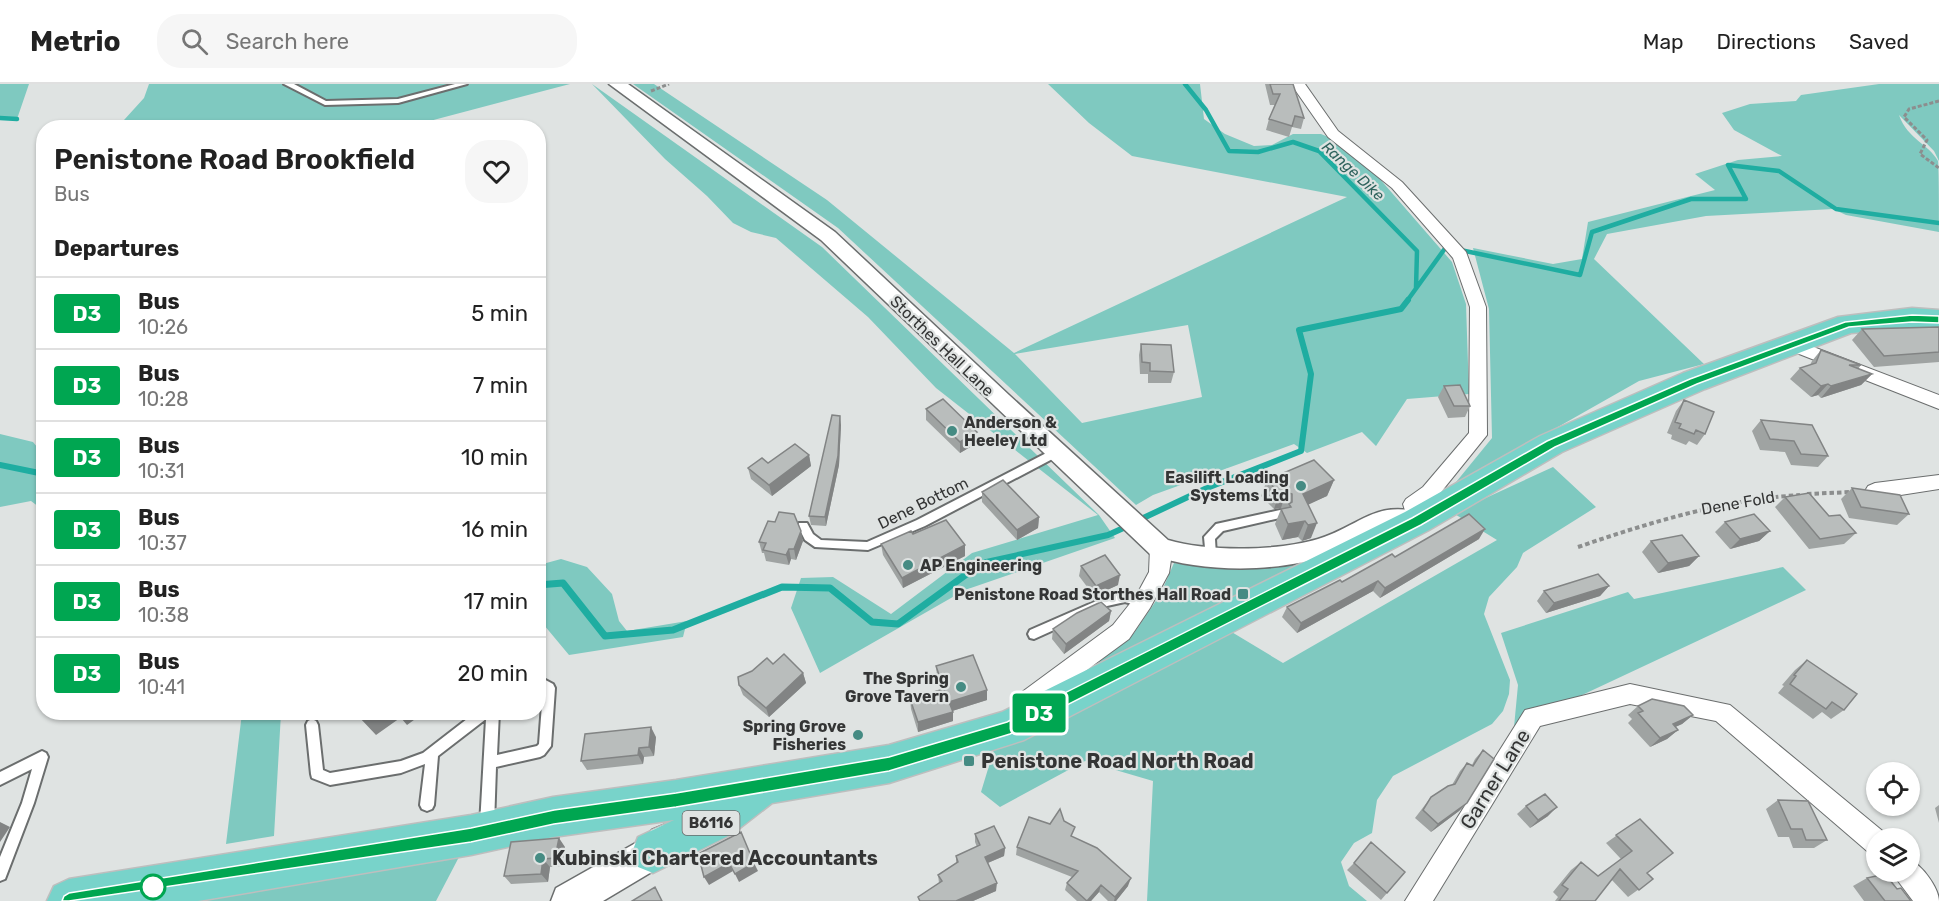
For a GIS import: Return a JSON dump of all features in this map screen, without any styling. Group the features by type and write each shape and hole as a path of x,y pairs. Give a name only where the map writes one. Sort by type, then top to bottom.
{"highway":[{"path":"69,901 487,831 554,817 676,800 889,764 1022,722 1417,521 1551,444 1694,381 1848,324 1912,318 1939,320"},
{"name":"B6116","path":"653,852 717,820 763,785"}],"main road":[{"name":"B6116","path":"568,901 653,852 667,838 675,820 676,800"}],"street":[{"name":"Storthes Hall Lane","path":"617,84 828,236 1154,543"},
{"path":"1154,543 1172,553 1210,556 1302,553 1322,548 1391,517 1417,521 1413,504 1430,492 1478,435 1478,307 1460,255 1397,185 1333,134 1298,84"},
{"path":"1790,344 1939,402"},
{"path":"1875,491 1939,482"},
{"path":"1022,722 1030,699 1120,632 1143,602 1159,573 1161,560 1154,543"},
{"name":"Garner Lane","path":"1418,901 1533,717 1630,694 1722,712 1866,834"},
{"path":"1915,882 1929,901"}],"lane":[{"path":"288,84 325,103 398,101 463,84"},
{"name":"Dene Bottom","path":"803,526 809,537 819,544 868,546 921,523 1056,452"},
{"path":"1210,556 1209,537 1220,527 1280,514"},
{"path":"1034,634 1105,602 1125,597 1143,602"},
{"path":"489,762 540,751 545,746 549,688 546,686"},
{"path":"312,725 317,774 330,779 401,767 432,753 475,720"},
{"path":"487,831 492,720"},
{"path":"428,805 432,753"},
{"path":"0,779 42,757 28,803 0,874"}],"path":[{"path":"1939,101 1909,109 1904,117 1927,140 1920,154 1939,168"},
{"name":"Dene Fold","path":"1578,547 1664,517 1759,496 1875,491"}],"shaded area":[{"path":"0,84 29,84 17,119 0,119"},
{"path":"149,84 570,84 434,120 124,120 144,98"},
{"path":"592,84 822,247 1099,515 1115,538 965,590 820,673 791,608 801,578 833,577 891,614 972,553 1098,515 936,388 868,317 776,238 751,232 733,223 707,196 665,159"},
{"path":"633,84 654,84 827,200 1014,353 1347,197 1132,156 1089,123 1048,84 1200,84 1204,119 1225,134 1254,146 1272,145 1293,134 1321,134 1338,141 1379,178 1452,262 1466,304 1469,394 1407,399 1376,446 1362,432 1307,453 1294,444 1153,495 1136,505 838,228","holes":["1188,325 1202,397 1082,423 1015,354"]},
{"path":"1879,84 1939,84 1939,161 1934,151 1899,115 1907,130 1938,161 1939,232 1846,215 1833,209 1706,216 1607,234 1594,259 1704,364 1639,381 1452,487 1492,438 1489,309 1473,248 1553,264 1582,259 1588,222 1715,190 1695,174 1738,160 1782,156 1734,130 1722,113 1750,104 1796,101 1801,95"},
{"path":"0,434 33,442 36,446 36,505 31,501 0,507"},
{"path":"1553,467 1596,507 1523,553 1517,567 1489,597 1484,614 1510,680 1509,694 1503,711 1492,724 1393,776 1377,800 1372,833 1354,843 1341,862 1349,886 1367,901 1147,901 1153,781 1085,761 1000,807 981,792 995,746 1230,631 1283,663 1497,540 1453,513"},
{"path":"561,559 587,567 612,594 619,621 627,631 687,621 683,637 569,655 546,627 546,563"},
{"path":"1308,561 1078,679 1134,633 1160,595 1174,563 1187,565"},
{"path":"1783,567 1806,590 1514,727 1518,685 1501,633 1628,592 1634,599"},
{"path":"241,720 281,720 274,836 226,844"},
{"path":"459,857 436,901 174,901"}],"building":[{"path":"1270,84 1293,84 1304,118 1295,116 1292,126 1269,119 1280,94 1273,94"},
{"path":"1939,327 1939,352 1884,356 1862,329"},
{"path":"1141,344 1171,345 1174,372 1150,371 1150,363 1142,362"},
{"path":"1821,350 1861,365 1849,365 1872,374 1831,386 1828,384 1821,386 1800,368 1816,363"},
{"path":"1460,385 1470,406 1454,406 1444,386"},
{"path":"943,399 977,432 960,442 926,409"},
{"path":"1684,400 1714,412 1705,434 1696,430 1694,434 1679,428 1681,424 1675,422"},
{"path":"832,415 840,416 838,456 825,517 809,516"},
{"path":"1761,420 1812,425 1828,456 1801,454 1794,441 1770,439"},
{"path":"795,444 809,455 769,485 748,468 762,458 768,463"},
{"path":"1314,460 1334,480 1303,494 1317,523 1308,525 1305,521 1288,524 1281,509 1291,507 1289,504 1292,502 1292,494 1279,493 1267,480"},
{"path":"1003,480 1039,517 1017,530 982,492"},
{"path":"1852,488 1900,495 1909,514 1861,507"},
{"path":"1809,493 1829,516 1840,515 1856,533 1820,539 1785,497"},
{"path":"779,512 794,514 801,531 794,549 789,549 786,555 763,550 766,543 759,542 768,521 775,522"},
{"path":"1469,514 1485,529 1385,588 1378,581 1301,623 1287,607 1340,580 1342,582 1392,554 1395,557"},
{"path":"1754,514 1770,531 1740,539 1725,522"},
{"path":"946,520 965,545 902,578 881,544 911,531 913,534"},
{"path":"1682,535 1699,556 1668,563 1651,541"},
{"path":"1105,555 1120,575 1096,586 1081,566"},
{"path":"1598,574 1609,586 1554,603 1544,591"},
{"path":"1101,602 1111,611 1066,644 1053,629 1077,613"},
{"path":"784,654 803,673 766,708 739,685 738,677 752,671 767,658 773,664"},
{"path":"973,655 987,690 949,702 953,712 918,722 910,699 944,689 936,666"},
{"path":"1807,660 1857,694 1844,710 1832,702 1826,709 1790,684 1796,676 1794,675"},
{"path":"1652,699 1684,706 1693,715 1673,724 1678,730 1660,738 1638,713 1643,711 1638,706"},
{"path":"651,727 649,747 639,748 638,755 581,761 585,734"},
{"path":"1483,750 1494,759 1467,803 1438,824 1423,810 1431,797 1455,784 1467,763 1473,766"},
{"path":"1545,794 1557,807 1538,820 1526,806"},
{"path":"1778,800 1808,801 1827,840 1806,840 1802,829 1791,829"},
{"path":"1060,809 1064,821 1075,827 1071,836 1097,848 1131,878 1115,897 1101,885 1087,901 1067,883 1078,871 1017,847 1029,817 1050,824"},
{"path":"1640,819 1673,853 1647,873 1653,879 1639,890 1620,869 1595,901 1559,901 1568,889 1562,885 1581,862 1598,876 1632,851 1616,835"},
{"path":"994,826 1005,848 985,857 997,883 956,901 920,901 918,897 942,881 938,875 958,862 956,856 980,845 975,834"},
{"path":"741,832 754,863 735,874 729,863 704,877 698,854"},
{"path":"559,838 555,858 543,859 541,874 504,876 511,842"},
{"path":"1371,842 1405,872 1387,893 1354,863"},
{"path":"1870,882 1891,882 1897,889 1901,888 1911,901 1885,901"},
{"path":"655,887 662,901 632,901"}],"waterway":[{"name":"Range Dike","path":"1185,84 1206,110 1229,151 1258,152 1293,142 1319,151 1417,251 1416,288"},
{"path":"0,118 17,119"},
{"path":"1407,301 1446,247 1580,275 1592,232 1691,199 1746,199 1728,165 1779,171 1836,209 1939,223"},
{"path":"1139,520 1207,488 1301,451 1311,374 1299,330 1401,309 1408,300"},
{"path":"0,465 36,472"},
{"path":"973,569 982,563 1108,535 1130,525"},
{"path":"546,584 563,583 605,636 673,630 782,587 830,588 872,622 898,624 975,568"}],"bus line":[{"name":"D3","path":"69,901 471,835 554,817 676,800 889,764 1010,727 1417,521 1551,444 1694,381 1848,324 1912,318 1939,320"}],"place":[{"name":"Anderson & Heeley Ltd","path":"952,431"},
{"name":"Easilift Loading Systems Ltd","path":"1301,486"},
{"name":"AP Engineering","path":"908,565"},
{"name":"Penistone Road Storthes Hall Road","path":"1243,594"},
{"name":"The Spring Grove Tavern","path":"961,687"},
{"name":"Spring Grove Fisheries","path":"858,735"},
{"name":"Penistone Road North Road","path":"969,761"},
{"name":"Kubinski Chartered Accountants","path":"540,858"}]}
